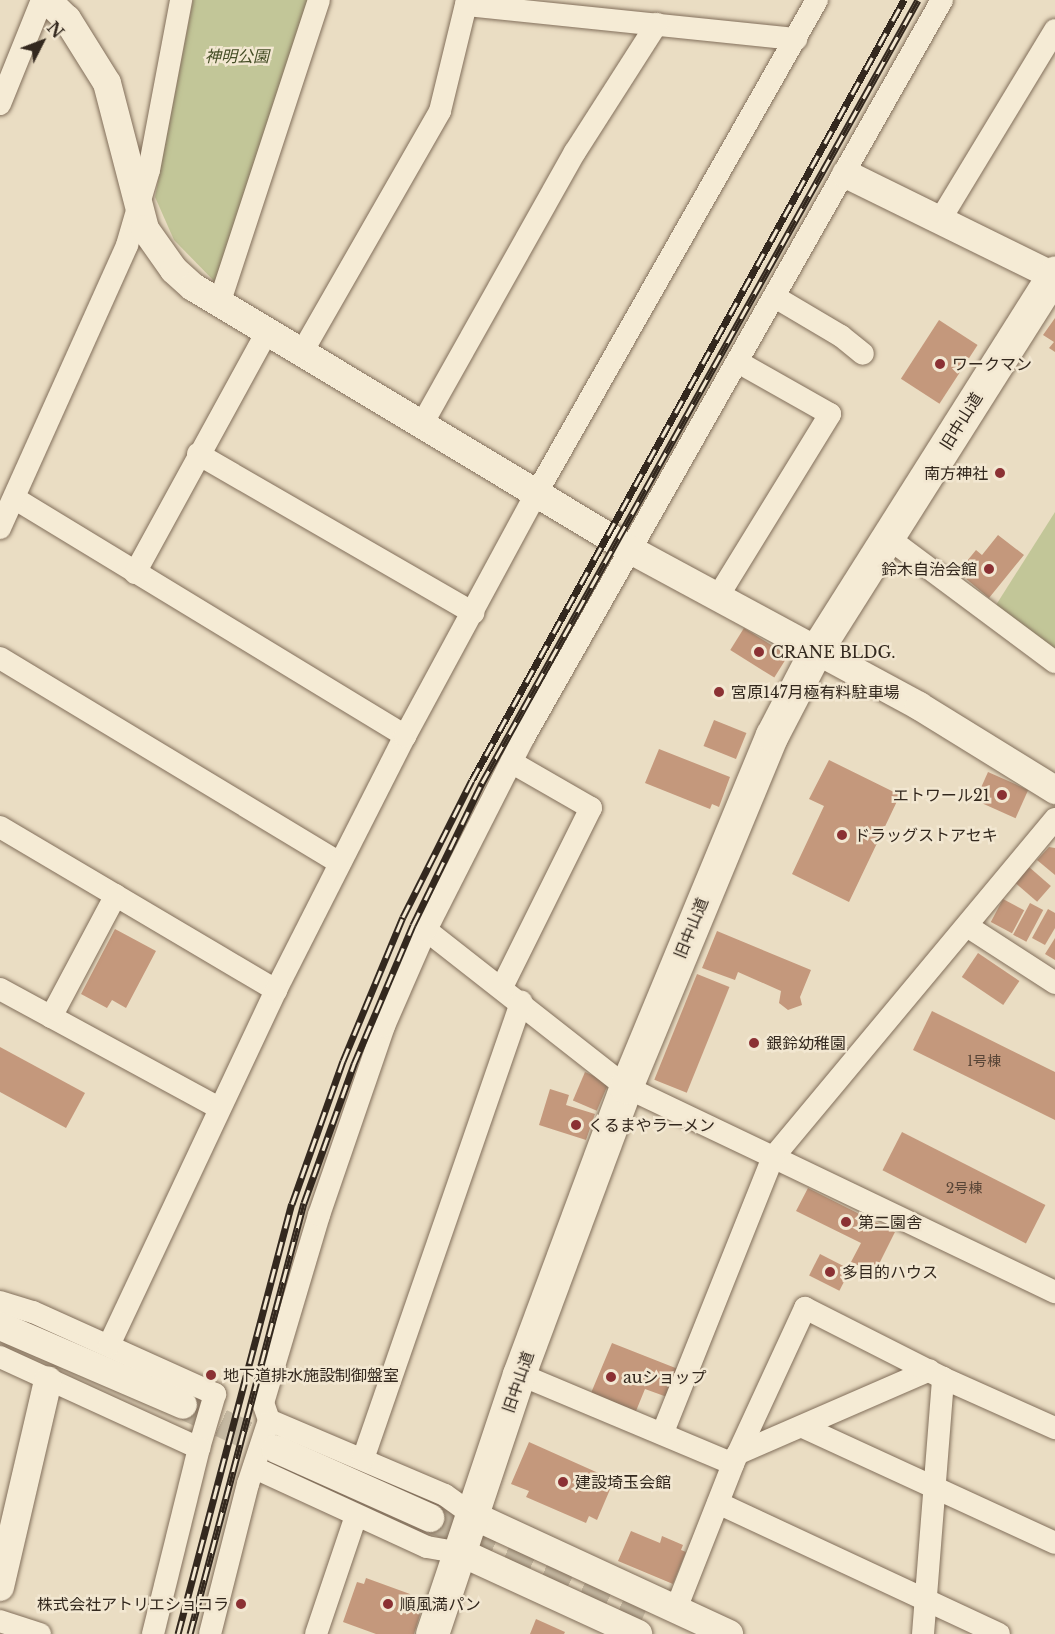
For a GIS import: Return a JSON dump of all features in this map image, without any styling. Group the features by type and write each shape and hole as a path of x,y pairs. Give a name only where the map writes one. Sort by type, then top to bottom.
{"main road":[{"name":"旧中山道","path":"432,1634 462,1553 519,1374 626,1087 741,805 814,652 1054,275"}],"street":[{"path":"0,104 42,0"},
{"path":"47,0 67,20 107,82 137,207 145,229 174,270 219,304 266,334 629,549 814,652 919,706 1055,790"},
{"path":"0,528 127,245 148,170 181,0"},
{"path":"219,304 319,0"},
{"path":"109,1345 276,990 405,736 536,494 818,0"},
{"path":"210,1634 269,1420 263,1403 319,1215 384,1026 426,930 511,762 629,549 846,174 942,0"},
{"path":"301,354 440,111 466,3 796,39"},
{"path":"421,426 575,152 657,24"},
{"path":"940,220 1055,30"},
{"path":"846,174 1054,275"},
{"path":"775,297 841,336 863,354"},
{"path":"135,573 198,454 266,334"},
{"path":"717,598 830,414 738,362"},
{"path":"198,454 473,612"},
{"path":"14,498 405,736"},
{"path":"887,537 1055,662"},
{"path":"0,658 340,863"},
{"path":"502,987 591,808 511,762"},
{"path":"662,1434 773,1158 1055,819"},
{"path":"0,827 276,990"},
{"path":"51,1017 116,895"},
{"path":"967,926 1055,983"},
{"path":"426,930 522,1002 626,1087 1055,1292"},
{"path":"0,989 219,1108"},
{"path":"363,1459 522,1002"},
{"path":"0,1302 109,1345 215,1394 199,1448 153,1634"},
{"path":"680,1622 718,1503 735,1459 805,1308 936,1374 1055,1428"},
{"path":"0,1326 183,1405"},
{"path":"0,1358 199,1448"},
{"path":"519,1374 662,1434 735,1459 803,1427 936,1374"},
{"path":"923,1634 935,1488 936,1374"},
{"path":"0,1587 48,1380"},
{"path":"269,1420 445,1495 474,1516 584,1567 680,1622 729,1634"},
{"path":"803,1427 1055,1543"},
{"path":"276,1449 430,1518"},
{"path":"255,1468 427,1547 462,1553 569,1602 641,1625 680,1622"},
{"path":"718,1503 999,1634"},
{"path":"316,1634 356,1516"},
{"path":"569,1602 572,1581 584,1567"},
{"path":"0,1621 40,1634"}],"green space":[{"name":"神明公園","path":"193,0 312,0 216,283 174,240 155,197"},
{"path":"1055,512 1055,650 996,605"}],"building":[{"path":"1055,318 1055,352 1049,348 1054,342 1043,335"},
{"path":"939,320 978,345 939,404 901,379"},
{"path":"998,535 1024,555 989,598 958,572 976,550 982,555"},
{"name":"CRANE BLDG.","path":"744,628 788,656 774,678 730,650"},
{"path":"714,720 746,733 736,759 704,746"},
{"path":"659,749 730,777 719,807 712,804 710,809 645,783"},
{"path":"829,760 900,795 849,902 792,874 824,806 809,799"},
{"name":"エトワール21","path":"988,772 1028,790 1016,818 975,800"},
{"path":"1049,847 1055,848 1055,875 1037,860"},
{"path":"1029,867 1051,886 1037,902 1015,883"},
{"path":"1003,899 1024,910 1012,933 991,922"},
{"path":"1030,903 1043,910 1026,942 1013,935"},
{"path":"1048,909 1055,913 1055,928 1045,945 1032,938"},
{"path":"115,929 156,951 126,1008 112,1000 107,1008 81,994"},
{"path":"717,931 811,970 800,997 802,1005 788,1010 779,1003 781,991 738,972 735,980 702,968"},
{"path":"1055,938 1055,960 1045,954"},
{"path":"978,953 1019,981 1003,1005 962,977"},
{"path":"697,974 729,987 687,1093 654,1080"},
{"path":"932,1011 1055,1072 1055,1120 913,1050"},
{"path":"0,1047 85,1093 66,1128 0,1092"},
{"path":"585,1072 609,1082 597,1111 573,1101"},
{"path":"550,1089 569,1095 566,1105 595,1114 586,1140 539,1125"},
{"path":"902,1132 1045,1205 1026,1243 882,1170"},
{"name":"第二園舎","path":"808,1188 895,1232 874,1274 851,1262 861,1243 796,1211"},
{"name":"多目的ハウス","path":"820,1254 850,1269 839,1291 809,1275"},
{"path":"612,1343 678,1369 667,1397 645,1389 636,1411 591,1393"},
{"name":"地下道排水施設制御盤室","path":"206,1369 218,1373 216,1382 203,1378"},
{"name":"建設埼玉会館","path":"529,1442 614,1480 597,1520 589,1516 586,1523 526,1497 529,1491 511,1484"},
{"path":"631,1531 660,1543 662,1536 683,1545 681,1550 686,1552 673,1584 618,1561"},
{"path":"366,1578 410,1594 420,1615 414,1634 376,1634 343,1622 357,1582 364,1584"},
{"path":"536,1619 565,1632 564,1634 530,1634"}],"tunnel":[{"path":"183,1405 276,1449"},
{"path":"430,1518 644,1615"}],"railway":[{"path":"178,1634 292,1204 343,1061 403,917 472,780 904,0"},
{"path":"190,1634 304,1203 354,1064 413,925 482,783 918,0"}],"place":[{"name":"ワークマン","path":"940,364"},
{"name":"南方神社","path":"1000,473"},
{"name":"鈴木自治会館","path":"989,569"},
{"name":"CRANE BLDG.","path":"759,652"},
{"name":"宮原147月極有料駐車場","path":"719,692"},
{"name":"エトワール21","path":"1002,795"},
{"name":"ドラッグストアセキ","path":"842,835"},
{"name":"銀鈴幼稚園","path":"754,1043"},
{"name":"くるまやラーメン","path":"576,1125"},
{"name":"第二園舎","path":"846,1222"},
{"name":"多目的ハウス","path":"830,1272"},
{"name":"地下道排水施設制御盤室","path":"211,1375"},
{"name":"auショップ","path":"611,1377"},
{"name":"建設埼玉会館","path":"563,1482"},
{"name":"株式会社アトリエショコラ","path":"241,1604"},
{"name":"順風満パン","path":"388,1604"}]}
